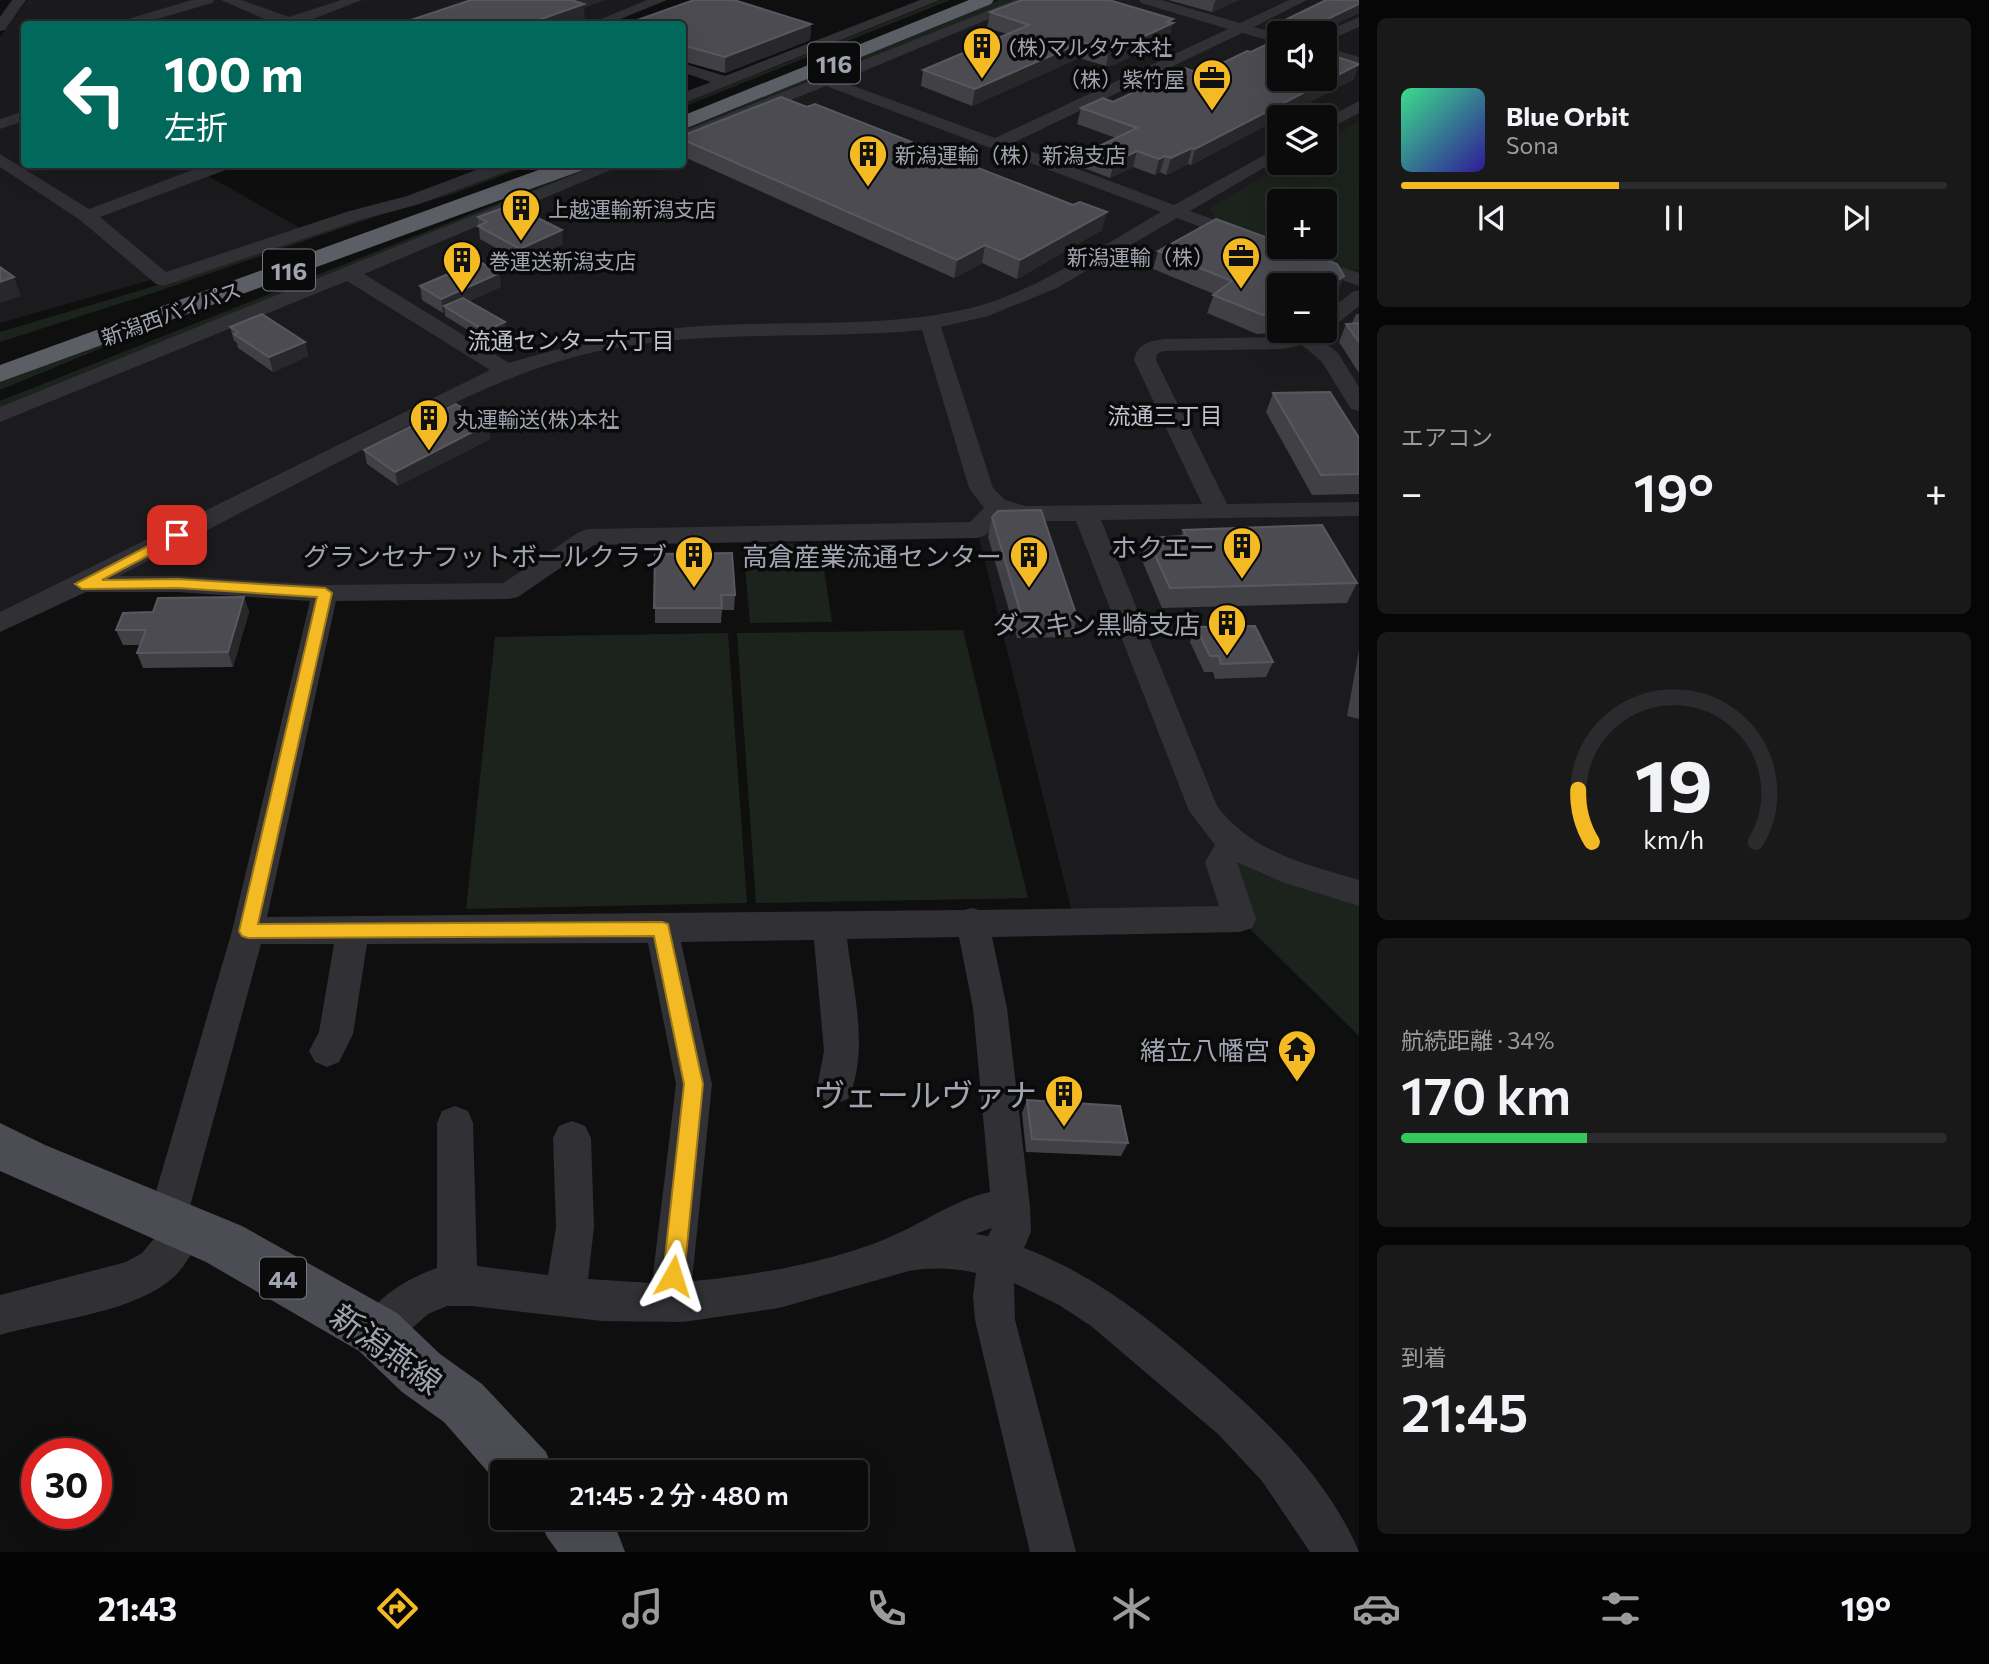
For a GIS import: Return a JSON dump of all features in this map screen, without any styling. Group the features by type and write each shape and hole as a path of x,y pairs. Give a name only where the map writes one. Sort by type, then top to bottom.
{"highway":[{"name":"116","path":"686,111 963,0"},
{"name":"116","path":"686,122 985,0"},
{"name":"新潟西バイパス","path":"422,217 538,168"},
{"name":"新潟西バイパス","path":"0,374 422,217 566,168"},
{"path":"5,353 422,217"},
{"path":"0,395 422,217"}],"main road":[{"name":"新潟燕線","path":"0,1145 28,1161 224,1244 378,1332 421,1373 463,1403 515,1460"},
{"path":"578,1530 596,1552"}],"street":[{"path":"4,31 19,0"},
{"path":"136,21 207,0"},
{"path":"228,0 280,21"},
{"path":"604,21 660,0"},
{"path":"686,97 933,0"},
{"path":"686,136 1028,0"},
{"path":"1146,0 1267,36"},
{"path":"1170,7 1185,0"},
{"path":"995,145 1300,0"},
{"path":"298,21 361,2"},
{"path":"314,21 361,2"},
{"path":"1337,32 1359,21"},
{"path":"1337,56 1359,62"},
{"path":"686,68 726,82"},
{"path":"826,81 1260,243"},
{"path":"1337,119 1359,106"},
{"path":"0,115 21,108"},
{"path":"0,124 21,117"},
{"path":"0,159 87,216 163,280 353,216 413,200 490,168"},
{"path":"3,616 82,584 417,413 506,371 575,350 674,334 867,329 930,323 981,312 1029,295 1267,159"},
{"path":"87,216 214,168"},
{"path":"0,415 607,168"},
{"path":"1302,259 1359,280"},
{"path":"350,274 506,371"},
{"path":"1337,314 1359,296"},
{"path":"930,323 981,488 989,502 998,508 1022,514 1359,509"},
{"path":"1218,511 1145,360 1145,354 1148,349 1164,345 1283,343"},
{"path":"1318,343 1359,404"},
{"path":"82,584 178,584 325,593 509,591 588,537 977,530 998,508"},
{"path":"1086,514 1204,811 1214,826 1232,845 1252,859 1359,893"},
{"path":"0,1315 30,1305 133,1281 157,1266 176,1223 248,931 325,593"},
{"path":"248,931 662,929 1240,919 1221,862 1232,845"},
{"path":"972,922 990,1008 1011,1207 1012,1232 998,1258 993,1296 1001,1352 1053,1552"},
{"path":"829,925 842,1051 835,1088"},
{"path":"662,929 694,1084 670,1303"},
{"path":"327,1051 336,1034 353,930"},
{"path":"455,1123 457,1285"},
{"path":"565,1297 576,1227 572,1138"},
{"path":"899,1254 968,1215 988,1209 1011,1207"},
{"path":"378,1332 411,1300 438,1287 457,1285 616,1303 670,1303 710,1300 768,1288 928,1249 998,1258 1044,1274 1076,1291 1172,1366 1255,1440 1295,1489 1336,1552"}],"shaded area":[{"path":"27,0 656,0 599,21 21,21 21,168 211,168 201,172 302,229 151,280 0,323 0,37"},
{"path":"941,0 950,0 686,106 686,103"},
{"path":"999,0 1018,0 686,134 686,129"},
{"path":"1027,0 1359,0 1359,893 1240,919 1074,921 977,530 588,537 509,591 82,584 0,623 0,415 610,168 686,168 686,137"},
{"path":"1359,121 1359,269 1348,269 1321,259 1337,259 1337,189 1267,189 1267,239 1216,220 1210,208 1267,175 1337,175 1337,134"},
{"path":"510,168 523,168 450,195 374,217 0,342 0,332 185,277"},
{"path":"586,168 602,168 0,409 0,401"},
{"path":"152,327 0,390 0,382"},
{"path":"820,543 832,622 750,623 743,544"},
{"path":"963,630 1028,898 756,903 737,633"},
{"path":"728,633 747,903 466,909 495,637"},
{"path":"1232,845 1359,894 1359,1036 1240,919"}],"building":[{"path":"471,0 571,0 584,4 536,21 408,21"},
{"path":"694,0 734,0 811,24 725,57 686,46 686,21 634,21"},
{"path":"1022,0 1109,0 1173,19 1167,22 1173,23 1117,49 1109,50 1082,42 975,89 923,70 1029,25 990,12"},
{"path":"1326,0 1359,1 1359,4 1324,21 1283,21"},
{"path":"1267,45 1267,91 1307,91 1280,105 1267,105 1267,112 1195,149 1171,158 1165,156 1159,159 1137,151 1114,162 1087,152 1137,128 1081,108 1103,98 1113,102 1185,68 1200,74 1247,51 1251,52"},
{"path":"1337,57 1359,64 1337,75"},
{"name":"新潟運輸（株）新潟支店","path":"781,97 807,107 815,104 1073,205 1080,202 1107,212 1020,260 985,245 957,260 686,141 686,134"},
{"path":"503,208 512,212 520,209 562,230 520,249 478,226 487,222 478,217"},
{"path":"1216,219 1267,238 1267,259 1324,259 1337,264 1344,276 1337,281 1337,273 1267,273 1267,315 1263,315 1213,295 1232,281 1158,251"},
{"path":"478,261 500,273 441,299 420,286"},
{"path":"0,267 14,277 0,282"},
{"path":"463,298 505,322 485,331 444,306"},
{"path":"262,314 305,342 269,357 234,334 238,332 230,327"},
{"path":"1359,323 1359,342 1346,324"},
{"path":"1330,392 1359,438 1359,474 1321,475 1273,393"},
{"path":"456,404 488,424 395,472 364,450"},
{"name":"高倉産業流通センター","path":"1041,510 1077,617 1022,618 992,517 998,511"},
{"path":"1322,525 1357,583 1170,588 1147,538 1187,536 1183,530"},
{"name":"グランセナフットボールクラブ","path":"732,553 735,595 721,595 722,608 654,608 655,554"},
{"path":"244,597 228,652 137,653 146,630 116,630 123,613 153,612 158,598"},
{"path":"1255,626 1273,662 1221,664 1219,656 1210,656 1196,627"},
{"path":"1027,1100 1120,1106 1128,1143 1032,1139"}],"place":[{"name":"(株)マルタケ本社","path":"982,80"},
{"name":"（株）紫竹屋","path":"1212,112"},
{"name":"新潟運輸（株）新潟支店","path":"868,188"},
{"name":"上越運輸新潟支店","path":"521,242"},
{"name":"新潟運輸（株）","path":"1241,290"},
{"name":"巻運送新潟支店","path":"462,294"},
{"name":"丸運輸送(株)本社","path":"429,452"},
{"name":"ホクエー","path":"1242,580"},
{"name":"グランセナフットボールクラブ","path":"694,589"},
{"name":"高倉産業流通センター","path":"1029,589"},
{"name":"ダスキン黒崎支店","path":"1227,657"},
{"name":"緒立八幡宮","path":"1297,1083"},
{"name":"ヴェールヴァナ","path":"1064,1128"}],"district":[{"name":"流通センター六丁目","path":"571,340"},
{"name":"流通三丁目","path":"1165,415"}],"route":[{"path":"177,535 82,584 178,584 325,593 248,931 662,929 694,1084 673,1276"}]}
